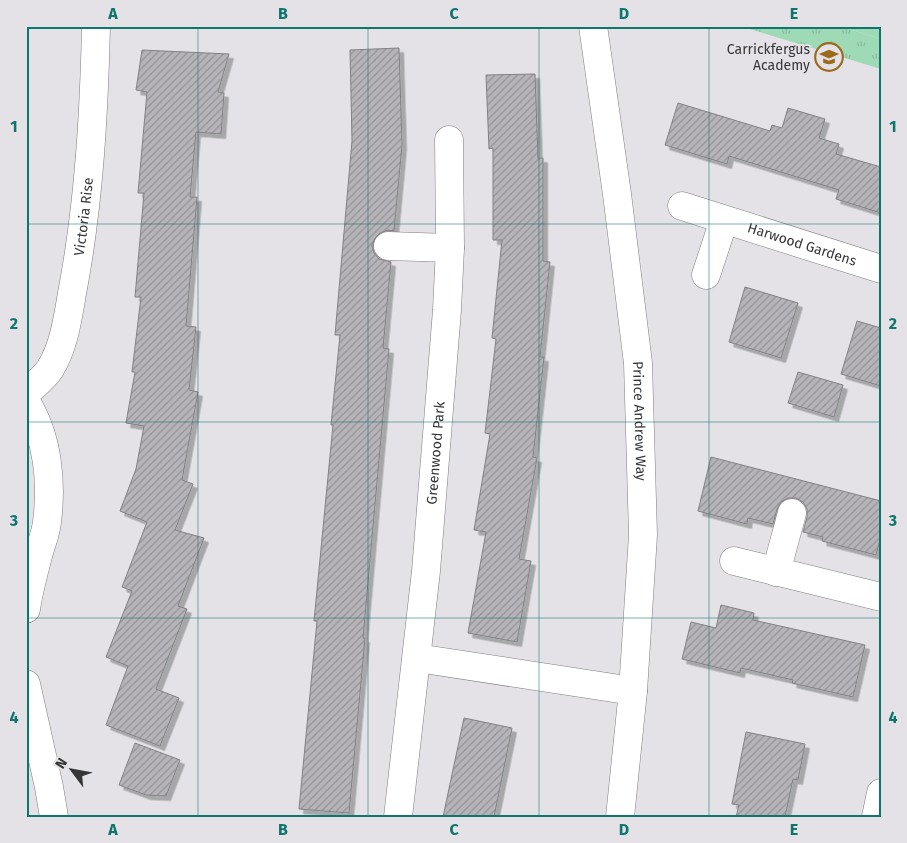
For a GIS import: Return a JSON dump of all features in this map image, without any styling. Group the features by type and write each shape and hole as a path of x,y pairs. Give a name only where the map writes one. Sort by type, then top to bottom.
{"street":[{"name":"Victoria Rise","path":"26,394 50,369 67,324 87,194 94,100 96,26"},
{"name":"Prince Andrew Way","path":"593,26 617,194 638,363 643,535 633,691 620,817"},
{"name":"Greenwood Park","path":"398,817 426,562 447,320 450,248 449,140"},
{"name":"Harwood Gardens","path":"682,206 881,269"},
{"path":"706,275 724,220"},
{"path":"388,246 450,248"},
{"path":"26,402 43,440 47,458 49,493 47,523 26,609"},
{"path":"776,572 792,513"},
{"path":"734,561 881,598"},
{"path":"416,658 633,691"},
{"path":"27,697 49,787 54,817"},
{"path":"876,817 881,793"}],"green space":[{"path":"740,26 839,26 881,39 881,69"},
{"path":"839,26 881,26 881,39"}],"building":[{"path":"399,48 402,145 394,231 388,230 380,233 372,245 374,253 379,259 391,262 383,348 389,349 349,813 299,809 317,621 314,621 340,335 335,335 352,141 350,50"},
{"path":"142,50 229,54 218,92 224,93 221,134 196,132 190,197 197,197 186,326 196,327 189,390 198,392 182,480 193,484 175,530 204,538 178,606 187,609 156,689 179,698 160,746 106,725 128,666 106,657 132,591 122,587 147,522 120,511 136,469 144,426 126,423 135,372 132,372 141,297 135,297 144,193 138,193 147,92 136,90"},
{"path":"535,74 538,158 543,158 543,261 550,262 540,357 544,357 533,457 537,458 519,559 531,561 517,642 468,633 486,532 474,530 490,434 485,433 496,339 492,338 502,240 493,240 493,148 489,149 486,75"},
{"path":"678,103 770,131 772,125 782,128 788,108 825,119 819,138 839,144 836,154 881,167 881,213 836,199 839,190 729,156 727,164 665,145"},
{"path":"745,287 798,303 781,358 729,342"},
{"path":"857,321 881,328 881,386 841,374"},
{"path":"798,372 843,385 834,417 788,403"},
{"path":"711,457 881,501 881,536 876,555 822,541 823,537 803,532 807,509 803,502 796,498 788,498 781,502 773,524 748,518 747,524 698,511"},
{"path":"721,605 754,613 753,620 865,645 853,697 792,683 793,680 741,668 740,673 682,659 691,622 716,628"},
{"path":"464,718 512,728 494,817 443,817"},
{"path":"746,732 805,744 798,780 793,779 785,817 736,817 739,805 732,804"},
{"path":"135,743 180,760 166,796 146,795 119,785"}],"place":[{"name":"Carrickfergus Academy","path":"829,57"}]}
